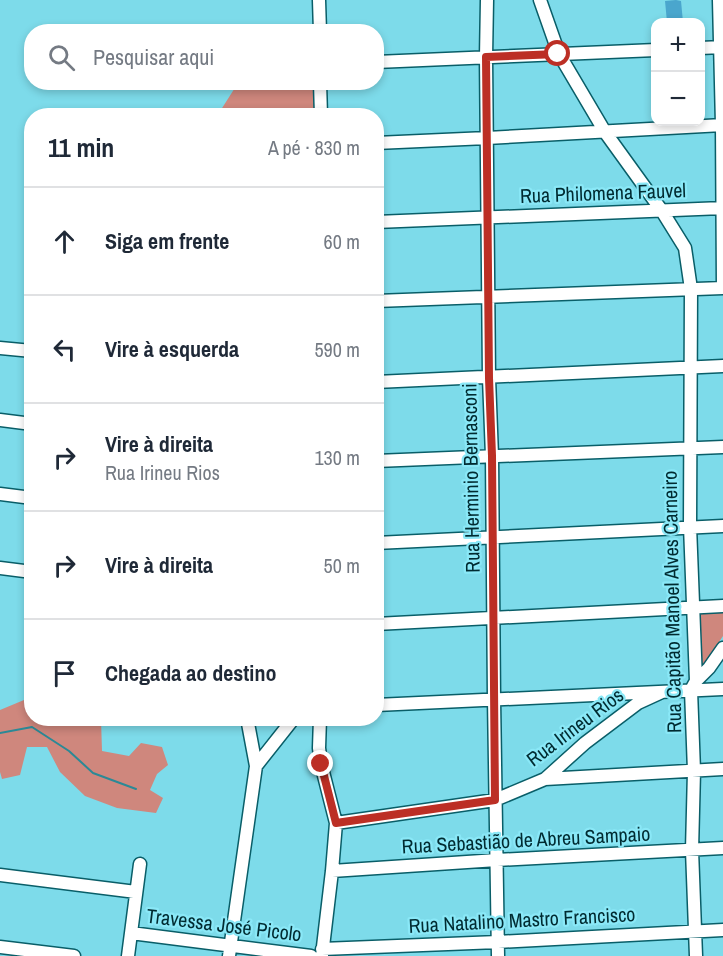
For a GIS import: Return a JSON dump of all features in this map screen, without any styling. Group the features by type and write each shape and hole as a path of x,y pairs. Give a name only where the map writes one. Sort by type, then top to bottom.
{"street":[{"path":"319,0 320,24"},
{"name":"Rua Herminio Bernasconi","path":"487,0 487,218 498,956"},
{"path":"540,0 558,54 605,132 662,211"},
{"path":"384,301 723,288 722,47 719,0"},
{"path":"705,48 722,47"},
{"path":"384,62 651,50"},
{"path":"320,90 321,108"},
{"path":"384,143 723,125"},
{"name":"Rua Philomena Fauvel","path":"384,222 723,208"},
{"name":"Rua Capitão Manoel Alves Carneiro","path":"662,211 685,248 691,289 690,526 694,771 692,850 696,956"},
{"path":"0,348 24,350"},
{"path":"384,382 723,366"},
{"path":"0,420 24,423"},
{"path":"384,461 723,447"},
{"path":"0,494 24,497"},
{"path":"384,543 723,526"},
{"path":"0,568 24,571"},
{"path":"384,624 723,606"},
{"path":"693,686 723,648"},
{"path":"384,705 662,692 693,686 723,689"},
{"name":"Rua Irineu Rios","path":"336,823 495,800 545,779 585,744 638,704 662,692"},
{"path":"229,951 256,766 248,726"},
{"path":"256,766 288,726"},
{"path":"320,726 321,764 336,823 322,952"},
{"path":"545,779 723,769"},
{"name":"Rua Sebastião de Abreu Sampaio","path":"332,871 723,848"},
{"path":"128,956 140,864"},
{"path":"0,875 136,892"},
{"name":"Rua Natalino Mastro Francisco","path":"322,952 723,930"},
{"name":"Travessa José Picolo","path":"131,933 229,951 311,956"},
{"path":"0,947 74,956"}],"shaded area":[{"path":"234,90 318,90 319,108 222,108"},
{"path":"723,606 723,636 701,669 698,608"},
{"path":"24,700 24,726 101,726 102,751 129,756 141,743 162,747 168,765 157,774 150,790 163,798 156,813 117,808 85,796 60,772 47,747 27,747 20,775 2,779 0,710"}],"building":[{"path":"665,1 681,1 683,18 667,18"}],"waterway":[{"path":"0,733 32,727 69,751 93,773 136,789"}],"route":[{"path":"321,764 336,823 495,800 486,57 558,54"}]}
